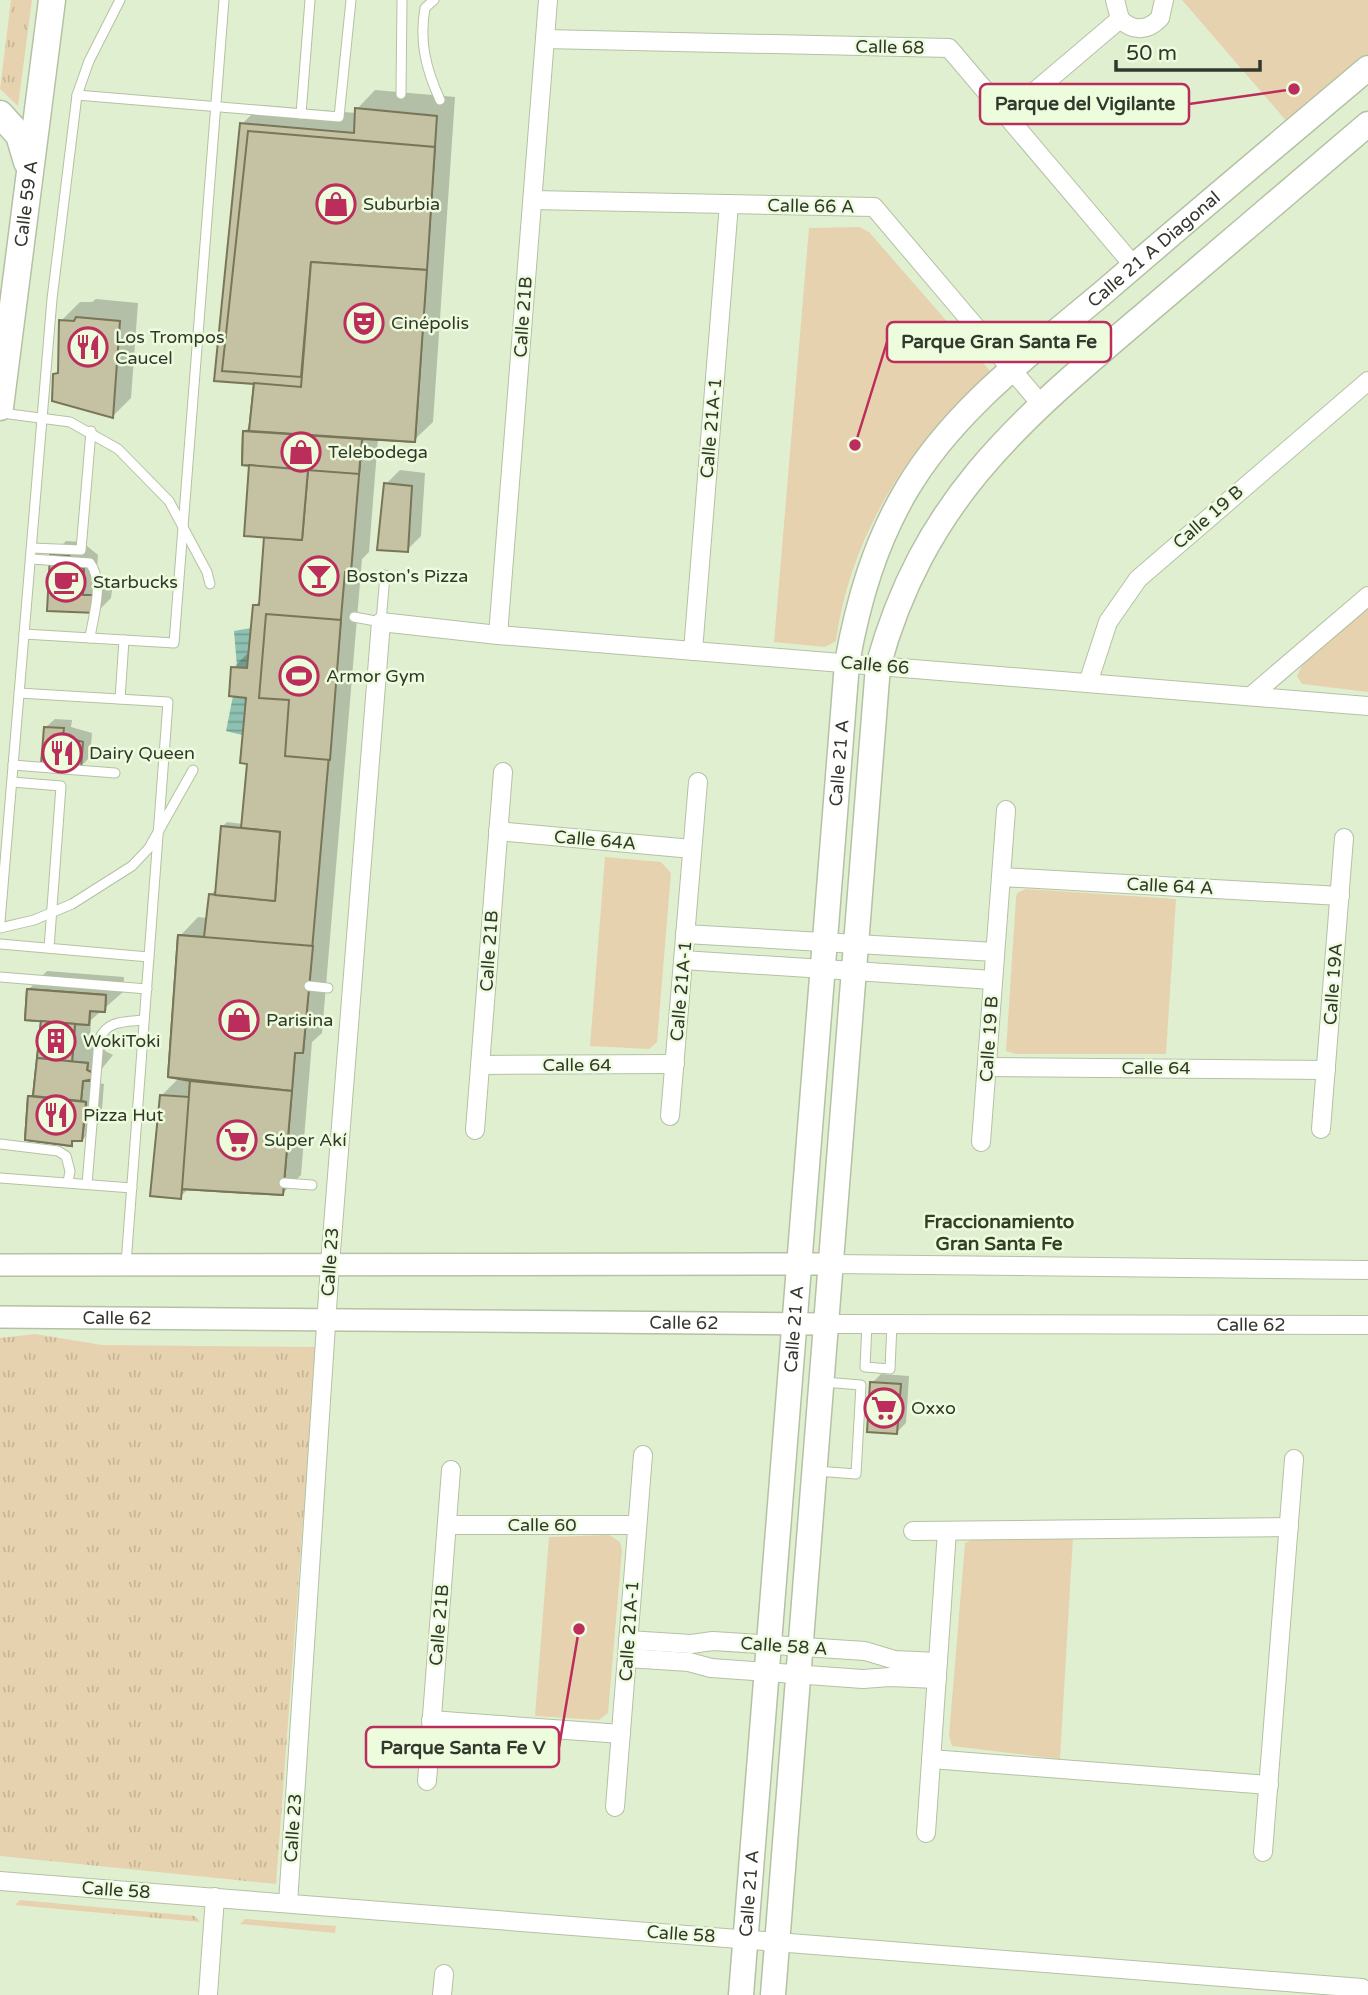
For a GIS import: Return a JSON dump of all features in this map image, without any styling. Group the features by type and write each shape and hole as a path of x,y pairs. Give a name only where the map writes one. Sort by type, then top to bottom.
{"main road":[{"name":"Calle 59 A","path":"0,407 52,0"},
{"name":"Calle 21 A Diagonal","path":"847,663 863,589 888,522 909,486 953,425 1011,370 1368,68"},
{"path":"0,114 19,135 30,171"},
{"path":"878,666 905,586 946,510 983,463 1040,403 1368,124"},
{"name":"Calle 21 A","path":"741,1995 847,663"},
{"name":"Calle 21 A","path":"773,1995 878,666"}],"street":[{"name":"Calle 21B","path":"498,635 548,0"},
{"path":"1115,0 1120,19 1132,28 1148,28 1160,18 1164,0"},
{"path":"1007,115 1120,19"},
{"name":"Calle 68","path":"545,40 949,48 1134,266"},
{"name":"Calle 66 A","path":"533,200 874,207 1040,403"},
{"name":"Calle 21A-1","path":"693,651 729,204"},
{"name":"Calle 19 B","path":"1088,683 1108,622 1139,579 1368,381"},
{"path":"1251,696 1368,596"},
{"name":"Calle 66","path":"381,622 498,635 1368,706"},
{"name":"Calle 23","path":"288,1903 326,1318 381,622"},
{"name":"Calle 21B","path":"475,1130 503,772"},
{"name":"Calle 21A-1","path":"670,1116 698,782"},
{"name":"Calle 19 B","path":"981,1143 1006,810"},
{"name":"Calle 64A","path":"498,831 692,849"},
{"name":"Calle 19A","path":"1321,1129 1344,838"},
{"name":"Calle 64 A","path":"1001,877 1340,896"},
{"path":"685,934 995,952"},
{"path":"683,960 993,980"},
{"name":"Calle 64","path":"480,1065 675,1064"},
{"name":"Calle 64","path":"987,1067 1326,1070"},
{"path":"0,1265 831,1264 1368,1270"},
{"name":"Calle 62","path":"0,1317 794,1324 1368,1325"},
{"name":"Calle 21A-1","path":"615,1807 643,1455"},
{"path":"1264,1852 1294,1459"},
{"name":"Calle 21B","path":"426,1781 451,1470"},
{"name":"Calle 60","path":"447,1525 637,1525"},
{"path":"913,1531 1289,1527"},
{"path":"926,1833 947,1531"},
{"name":"Calle 58 A","path":"628,1649 769,1644 864,1651 937,1670"},
{"name":"Calle 58 A","path":"628,1649 799,1675 863,1679 937,1670"},
{"path":"431,1720 621,1734"},
{"path":"931,1759 1269,1785"},
{"name":"Calle 58","path":"0,1881 746,1939 1239,1986 1362,1988"},
{"path":"208,1995 215,1898"},
{"path":"442,1995 444,1974"}],"lane":[{"path":"0,922 52,299 77,95 89,61 120,0"},
{"path":"24,634 174,643 223,0"},
{"path":"301,114 310,0"},
{"path":"77,95 339,117 351,0"},
{"path":"401,94 402,0"},
{"path":"434,0 425,8 421,37 428,71 440,100"},
{"path":"0,413 70,422 118,449 169,501 207,572 210,584"},
{"path":"32,548 80,550 90,431"},
{"path":"30,559 90,563 96,571 98,583 90,638"},
{"path":"354,617 381,622 385,575"},
{"path":"120,699 124,640"},
{"path":"19,693 168,702 126,1264"},
{"path":"13,765 115,773"},
{"path":"0,928 52,912 106,885 132,866 149,848 193,770"},
{"path":"12,782 61,786 49,948"},
{"path":"0,944 149,957"},
{"path":"0,977 147,989"},
{"path":"309,986 328,988"},
{"path":"87,1184 99,1041 103,1029 110,1024 144,1020"},
{"path":"0,1144 58,1151 66,1156 70,1171 68,1182"},
{"path":"0,1178 132,1188"},
{"path":"284,1183 312,1185"},
{"path":"867,1324 865,1367 890,1369 892,1324"},
{"path":"815,1471 856,1474 861,1385 822,1382"}],"green space":[{"path":"11,0 32,0 18,106 0,89"},
{"path":"1182,0 1368,0 1368,57 1289,124"},
{"path":"859,227 869,232 991,372 962,398 935,428 910,459 889,492 870,527 855,564 843,602 836,641 825,647 774,642 809,228"},
{"path":"1368,607 1368,692 1302,684 1297,676 1303,663"},
{"path":"605,857 661,862 671,873 657,1042 649,1049 590,1046"},
{"path":"1026,889 1176,899 1166,1054 1016,1054 1006,1051 1016,898 1017,893"},
{"path":"35,1334 102,1345 316,1347 276,1884 0,1856 0,1338"},
{"path":"609,1535 620,1542 622,1550 608,1713 599,1720 535,1716 549,1537"},
{"path":"1073,1537 1060,1759 952,1746 949,1736 965,1543 974,1539"},
{"path":"20,1900 195,1916 200,1922 15,1905"},
{"path":"245,1919 336,1926 335,1933 240,1924"}],"water":[{"path":"251,628 247,668 237,667 234,631"},
{"path":"233,696 246,698 242,735 226,731"}],"building":[{"path":"355,108 437,116 415,442 362,439 351,572 345,572 303,1053 295,1053 283,1195 182,1189 181,1199 150,1196 160,1095 189,1097 190,1081 168,1077 178,935 204,937 209,894 275,901 280,832 241,828 247,764 240,763 246,698 229,696 231,667 247,668 253,605 259,605 264,537 302,540 308,470 242,465 243,431 249,431 254,384 214,381 240,123 354,133"},
{"name":"Suburbia","path":"248,131 435,147 427,270 311,262 301,377 222,371"},
{"name":"Cinépolis","path":"311,262 427,270 415,442 249,431 254,383 301,387"},
{"name":"Los Trompos Caucel","path":"76,317 120,321 113,418 52,401 53,374 58,373 59,320 74,321"},
{"name":"Telebodega","path":"243,431 362,439 359,474 242,465"},
{"path":"249,465 308,470 302,540 244,536"},
{"path":"384,483 412,486 408,552 377,550"},
{"name":"Starbucks","path":"50,555 68,555 84,569 83,595 99,595 97,613 47,611"},
{"name":"Armor Gym","path":"266,614 341,620 330,760 285,756 289,700 259,698"},
{"name":"Dairy Queen","path":"44,727 64,728 63,736 83,742 81,768 41,764"},
{"path":"221,826 280,832 275,901 215,895"},
{"name":"Parisina","path":"178,935 313,946 303,1053 295,1053 292,1091 168,1077"},
{"path":"27,989 106,995 105,1012 90,1011 89,1025 75,1024 72,1062 88,1063 87,1070 95,1074 92,1081 83,1081 81,1101 86,1102 82,1141 72,1141 72,1146 25,1140 28,1096 33,1096 41,1021 25,1020"},
{"path":"27,989 106,995 105,1012 90,1011 89,1025 25,1020"},
{"name":"WokiToki","path":"41,1021 75,1024 72,1062 37,1058"},
{"path":"37,1058 88,1063 87,1070 95,1074 94,1079 83,1081 81,1101 33,1096"},
{"name":"Súper Akí","path":"190,1081 292,1091 283,1195 182,1189"},
{"name":"Pizza Hut","path":"28,1096 86,1102 82,1141 72,1141 72,1146 25,1140"},
{"name":"Oxxo","path":"870,1382 901,1384 897,1434 867,1432"}],"place":[{"name":"Parque del Vigilante","path":"1294,89"},
{"name":"Suburbia","path":"336,204"},
{"name":"Cinépolis","path":"364,323"},
{"name":"Los Trompos Caucel","path":"88,347"},
{"name":"Parque Gran Santa Fe","path":"855,445"},
{"name":"Telebodega","path":"301,452"},
{"name":"Boston's Pizza","path":"319,576"},
{"name":"Starbucks","path":"66,582"},
{"name":"Armor Gym","path":"299,676"},
{"name":"Dairy Queen","path":"62,753"},
{"name":"Parisina","path":"239,1020"},
{"name":"WokiToki","path":"56,1041"},
{"name":"Pizza Hut","path":"56,1115"},
{"name":"Súper Akí","path":"237,1140"},
{"name":"Oxxo","path":"884,1408"},
{"name":"Parque Santa Fe V","path":"579,1629"}],"district":[{"name":"Fraccionamiento Gran Santa Fe","path":"999,1233"}]}
